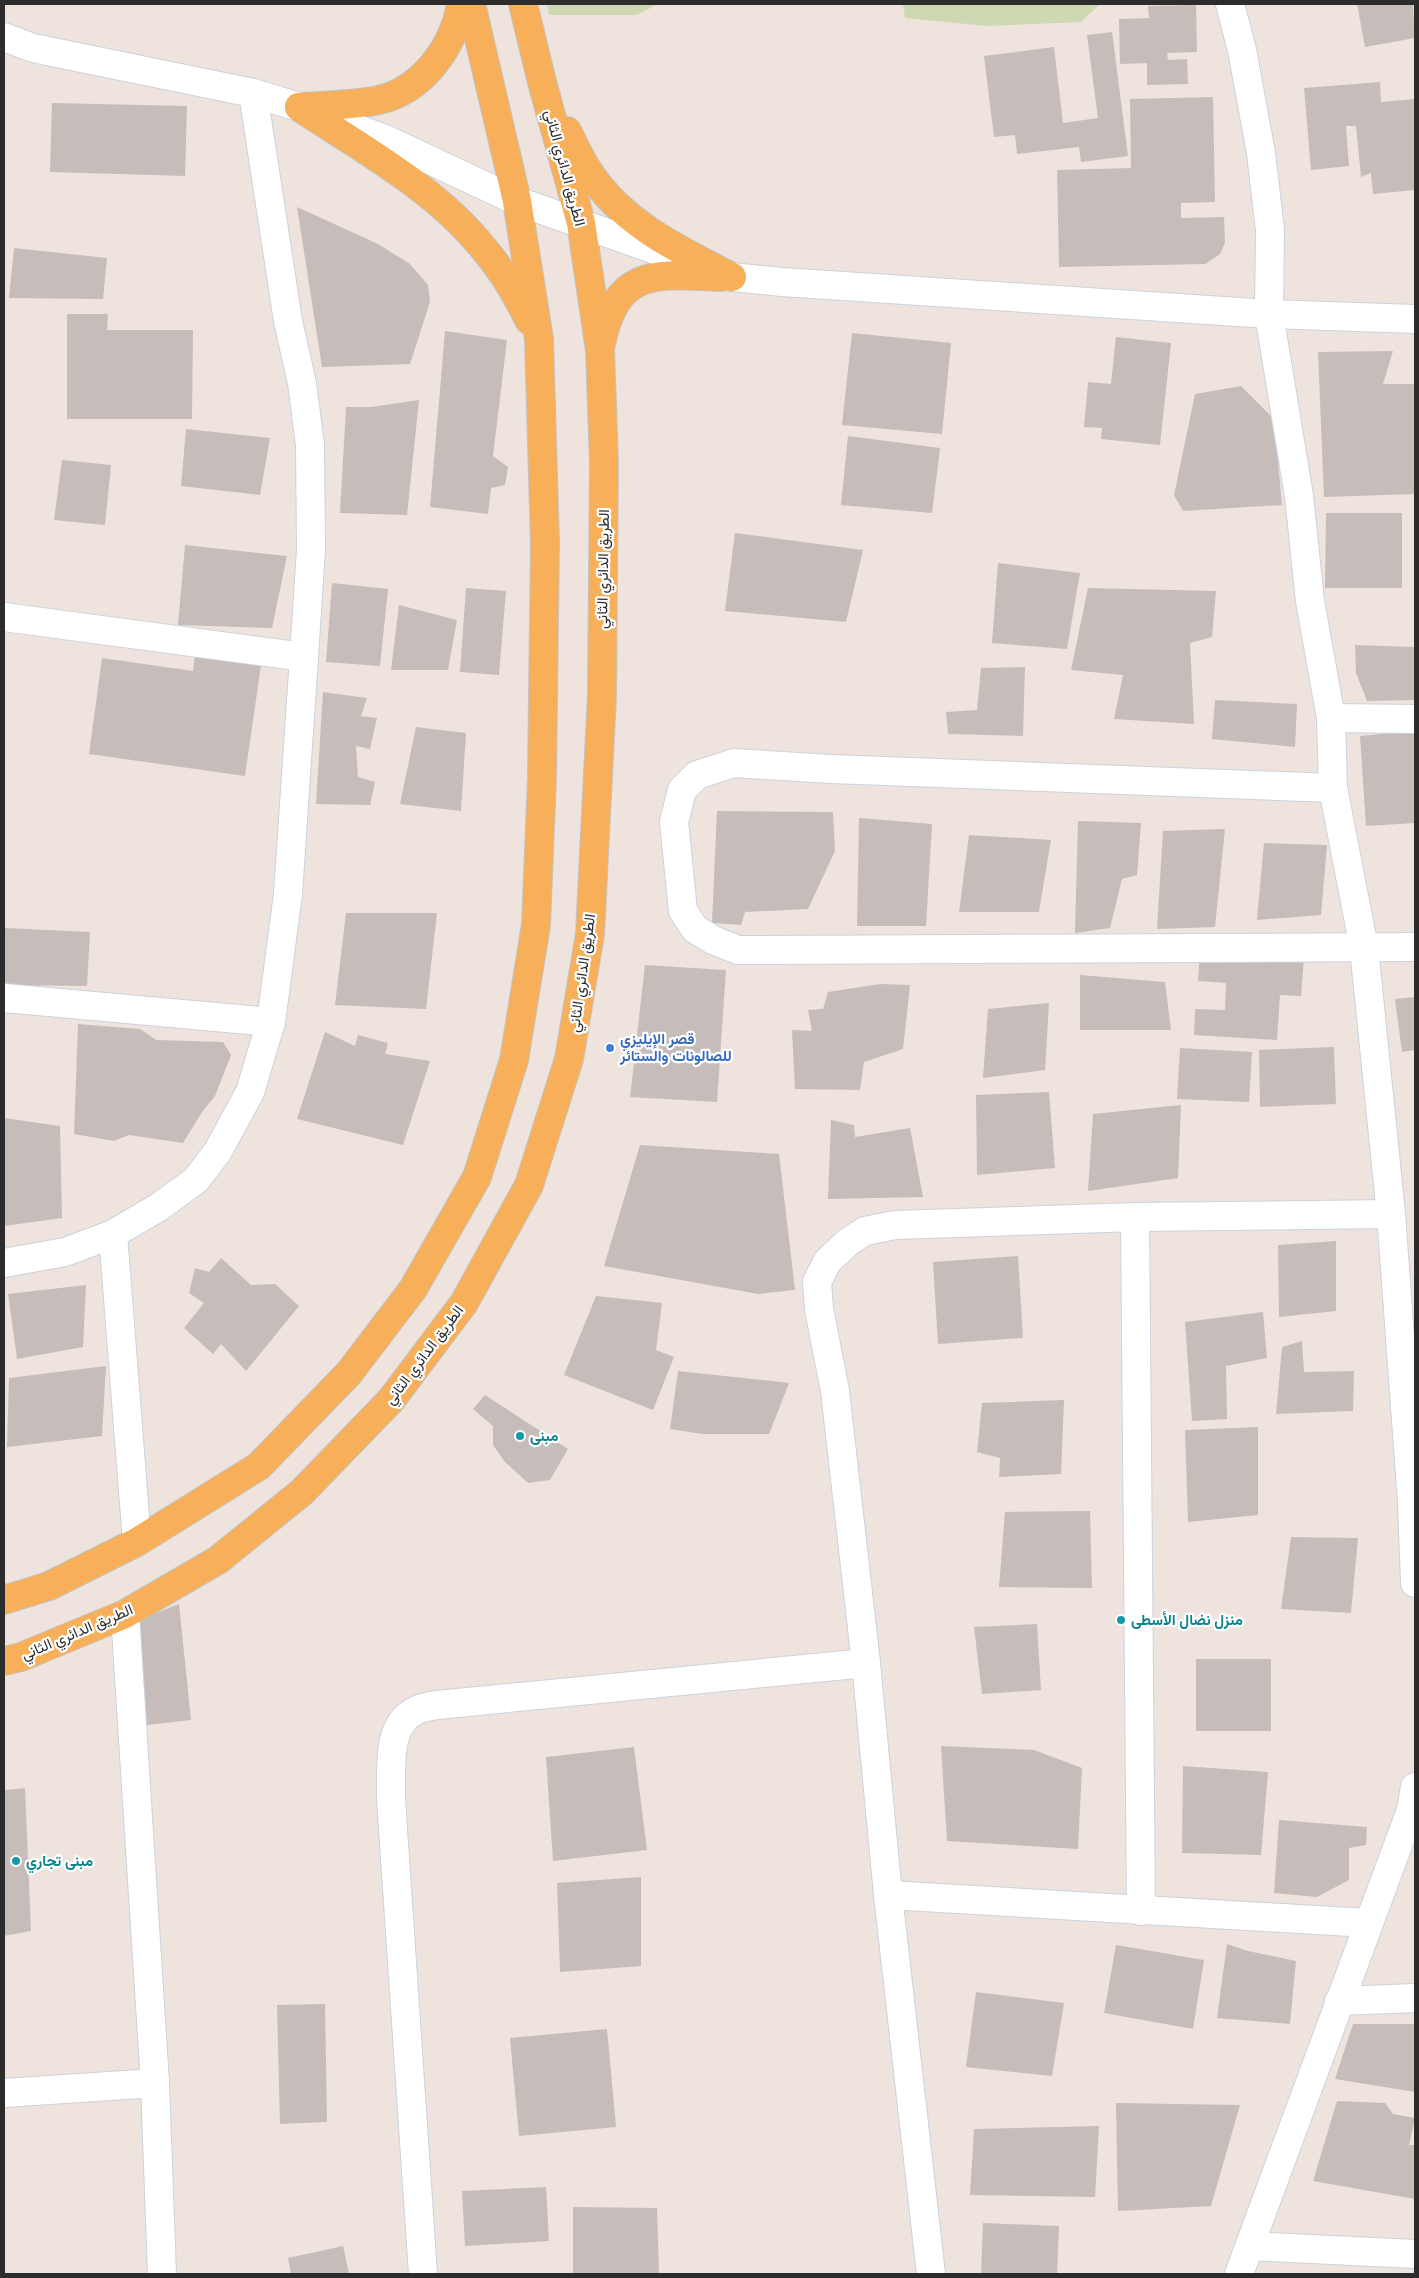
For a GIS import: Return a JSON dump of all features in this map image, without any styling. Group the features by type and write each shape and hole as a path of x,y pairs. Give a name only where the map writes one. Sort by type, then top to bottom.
{"main road":[{"path":"299,107 347,105 381,99 415,84 443,53 458,23 461,4"},
{"path":"4,1600 50,1586 137,1542 259,1466 349,1373 413,1289 477,1177 514,1060 536,925 542,777 545,543 539,338 517,201 471,4"},
{"name":"الطريق الدائري الثاني","path":"4,1661 21,1657 125,1614 218,1560 302,1492 391,1400 464,1303 529,1185 569,1059 590,934 602,695 604,464 600,350 581,223 522,4"},
{"path":"543,86 589,172 611,200 641,226 676,249 732,277"},
{"path":"299,107 379,159 422,190 461,223 485,249 506,279 539,338"},
{"path":"600,350 606,320 620,297 642,279 667,274 732,277"}],"street":[{"path":"1230,4 1242,50 1261,153 1270,230 1269,314 1299,496 1310,601 1331,718 1333,788 1364,948 1391,1214 1412,1502 1415,1582"},
{"path":"4,37 33,48 253,93 299,107 385,139 517,201 732,277 782,282 1269,314 1415,319"},
{"path":"4,1263 65,1252 113,1234 159,1207 196,1180 218,1150 250,1092 271,1022 288,894 312,550 310,445 302,383 288,321 253,93"},
{"path":"4,617 304,657"},
{"path":"1331,718 1415,719"},
{"path":"1333,788 831,769 734,763 697,774 682,790 674,822 683,911 695,929 713,940 738,950 1415,947"},
{"path":"4,998 271,1022"},
{"path":"931,2274 888,1895 866,1662 835,1391 819,1308 817,1282 827,1262 848,1242 865,1231 895,1225 1134,1217 1391,1214"},
{"path":"1134,1217 1141,1911"},
{"path":"113,1234 137,1542"},
{"path":"125,1614 155,2083 162,2274"},
{"path":"423,2274 391,1799 392,1749 399,1724 416,1710 437,1705 866,1662"},
{"path":"1239,2274 1411,1810 1415,1786"},
{"path":"888,1895 1368,1923"},
{"path":"1339,2000 1415,1998"},
{"path":"4,2093 155,2083"},
{"path":"1250,2246 1415,2254"}],"green space":[{"path":"547,4 658,4 637,15 549,15"},
{"path":"903,4 1100,4 1081,22 987,26 905,18"}],"building":[{"path":"1357,4 1413,4 1415,38 1365,47"},
{"path":"1196,5 1197,52 1167,53 1168,60 1187,59 1188,84 1147,85 1147,63 1120,64 1119,19 1149,18 1148,6"},
{"path":"1112,32 1128,156 1081,162 1079,147 1017,154 1015,135 994,137 984,56 1054,47 1063,123 1098,118 1087,35"},
{"path":"1380,82 1381,102 1415,99 1415,190 1373,194 1371,173 1361,177 1356,126 1346,126 1349,166 1311,170 1304,88"},
{"path":"1213,97 1215,202 1181,203 1181,218 1224,217 1225,243 1220,254 1205,264 1059,267 1057,170 1131,168 1130,99"},
{"path":"52,103 187,106 185,176 50,172"},
{"path":"297,207 378,244 410,264 428,285 430,302 410,364 322,367"},
{"path":"14,248 107,258 103,299 9,298"},
{"path":"67,314 108,314 107,330 193,330 192,419 67,419"},
{"path":"445,331 507,340 493,456 508,467 505,485 491,488 488,514 430,507"},
{"path":"852,333 951,343 942,434 842,425"},
{"path":"1116,337 1171,343 1160,445 1101,439 1102,428 1084,427 1088,382 1111,384"},
{"path":"1393,351 1383,384 1415,384 1415,494 1324,497 1318,352"},
{"path":"1241,386 1274,419 1282,505 1183,511 1174,495 1195,394"},
{"path":"419,400 407,515 340,513 346,407 371,407"},
{"path":"186,429 270,438 260,495 181,486"},
{"path":"848,436 940,448 932,513 841,505"},
{"path":"62,460 111,465 105,525 54,520"},
{"path":"1326,513 1402,513 1402,588 1325,588"},
{"path":"735,533 863,550 846,622 725,611"},
{"path":"185,545 287,556 272,628 178,625"},
{"path":"998,563 1080,573 1067,649 992,643"},
{"path":"332,583 388,589 380,666 326,662"},
{"path":"466,588 506,591 499,675 460,672"},
{"path":"1088,588 1216,591 1212,637 1190,643 1194,724 1114,719 1123,675 1071,670"},
{"path":"399,605 457,620 448,670 391,670"},
{"path":"1355,645 1415,647 1415,700 1367,701 1356,673"},
{"path":"195,656 261,665 245,776 89,754 102,658 193,671"},
{"path":"1025,667 1023,736 948,734 946,712 977,710 981,668"},
{"path":"323,692 367,698 361,716 377,718 370,749 356,746 358,777 375,782 370,805 316,804"},
{"path":"1215,700 1297,704 1295,747 1212,739"},
{"path":"416,727 466,733 461,811 400,804"},
{"path":"1415,731 1415,823 1366,826 1360,736"},
{"path":"717,811 833,812 835,851 808,909 745,912 741,925 712,923"},
{"path":"859,818 932,824 926,926 857,926"},
{"path":"1078,821 1141,823 1137,875 1122,879 1110,928 1075,933"},
{"path":"1225,829 1215,927 1157,929 1163,831"},
{"path":"969,835 1051,840 1039,912 959,912"},
{"path":"1264,843 1327,845 1321,915 1257,920"},
{"path":"346,913 437,913 426,1009 335,1005"},
{"path":"5,928 90,932 87,986 4,985"},
{"path":"1200,952 1304,958 1301,996 1280,995 1277,1040 1194,1035 1195,1009 1225,1010 1226,983 1198,981"},
{"path":"645,965 726,970 717,1102 630,1097"},
{"path":"1080,975 1165,982 1171,1030 1080,1030"},
{"path":"880,984 910,985 903,1049 864,1062 860,1090 795,1089 792,1030 812,1031 808,1010 823,1009 828,992"},
{"path":"1415,997 1415,1050 1402,1052 1395,999"},
{"path":"1049,1003 1045,1070 983,1078 988,1009"},
{"path":"78,1024 140,1029 156,1040 223,1042 231,1055 215,1096 202,1112 183,1143 129,1135 114,1141 74,1134"},
{"path":"325,1032 355,1046 358,1035 388,1043 385,1054 430,1061 403,1145 297,1119"},
{"path":"1334,1047 1336,1104 1260,1107 1259,1050"},
{"path":"1180,1048 1252,1052 1249,1102 1177,1099"},
{"path":"1049,1092 1055,1168 977,1175 976,1095"},
{"path":"1181,1105 1178,1178 1088,1191 1093,1114"},
{"path":"4,1118 60,1126 62,1218 4,1226"},
{"path":"831,1120 854,1125 855,1137 910,1128 923,1197 828,1199"},
{"path":"640,1145 779,1154 795,1290 758,1294 604,1266"},
{"path":"1336,1241 1336,1311 1279,1317 1278,1245"},
{"path":"1018,1256 1023,1338 938,1344 933,1262"},
{"path":"221,1258 251,1285 275,1284 299,1306 246,1371 221,1344 213,1354 184,1328 204,1303 189,1293 195,1268 209,1272"},
{"path":"86,1285 83,1347 17,1359 8,1294"},
{"path":"596,1296 662,1303 656,1350 674,1357 653,1410 564,1375"},
{"path":"1263,1312 1267,1358 1226,1366 1227,1419 1192,1421 1185,1322"},
{"path":"1302,1341 1304,1372 1354,1371 1353,1411 1276,1414 1282,1347"},
{"path":"106,1366 102,1436 7,1447 9,1378"},
{"path":"678,1371 789,1383 769,1434 702,1434 670,1429"},
{"name":"مبنى","path":"485,1395 568,1449 550,1480 528,1483 505,1462 493,1445 493,1426 473,1409"},
{"path":"1064,1400 1061,1474 999,1477 1000,1458 977,1452 982,1403"},
{"path":"1258,1427 1258,1515 1188,1522 1185,1430"},
{"path":"1090,1511 1092,1588 999,1587 1005,1512"},
{"path":"1291,1537 1358,1538 1351,1613 1281,1609"},
{"path":"179,1604 191,1720 122,1728 118,1628"},
{"path":"1037,1624 1041,1690 982,1694 974,1627"},
{"path":"1196,1659 1271,1659 1271,1731 1196,1731"},
{"path":"941,1746 1034,1750 1082,1768 1078,1849 947,1841"},
{"path":"634,1747 647,1850 553,1861 546,1757"},
{"path":"1183,1766 1268,1772 1261,1855 1182,1853"},
{"name":"مبنى تجاري","path":"25,1788 31,1931 4,1936 4,1790"},
{"path":"1279,1820 1367,1827 1366,1845 1349,1848 1349,1880 1317,1897 1274,1893"},
{"path":"641,1877 641,1966 560,1972 557,1883"},
{"path":"1227,1944 1248,1951 1296,1961 1290,2024 1217,2018"},
{"path":"1116,1945 1204,1960 1193,2029 1104,2013"},
{"path":"976,1992 1064,2003 1052,2076 966,2067"},
{"path":"325,2004 327,2122 280,2124 277,2005"},
{"path":"1353,2024 1415,2024 1415,2092 1335,2079"},
{"path":"607,2029 616,2127 519,2136 510,2038"},
{"path":"1337,2101 1385,2103 1393,2114 1415,2118 1409,2145 1415,2145 1415,2199 1313,2181"},
{"path":"1116,2103 1240,2105 1211,2206 1118,2211"},
{"path":"1099,2126 1095,2197 970,2195 974,2129"},
{"path":"546,2187 549,2241 465,2246 462,2191"},
{"path":"573,2207 657,2208 659,2274 573,2274"},
{"path":"983,2223 1059,2226 1057,2274 981,2274"},
{"path":"343,2246 349,2274 291,2274 288,2258"}],"place":[{"name":"قصر الإيليزي للصالونات والستائر","path":"610,1048"},
{"name":"مبنى","path":"520,1436"},
{"name":"منزل نضال الأسطى","path":"1121,1620"},
{"name":"مبنى تجاري","path":"16,1861"}]}
